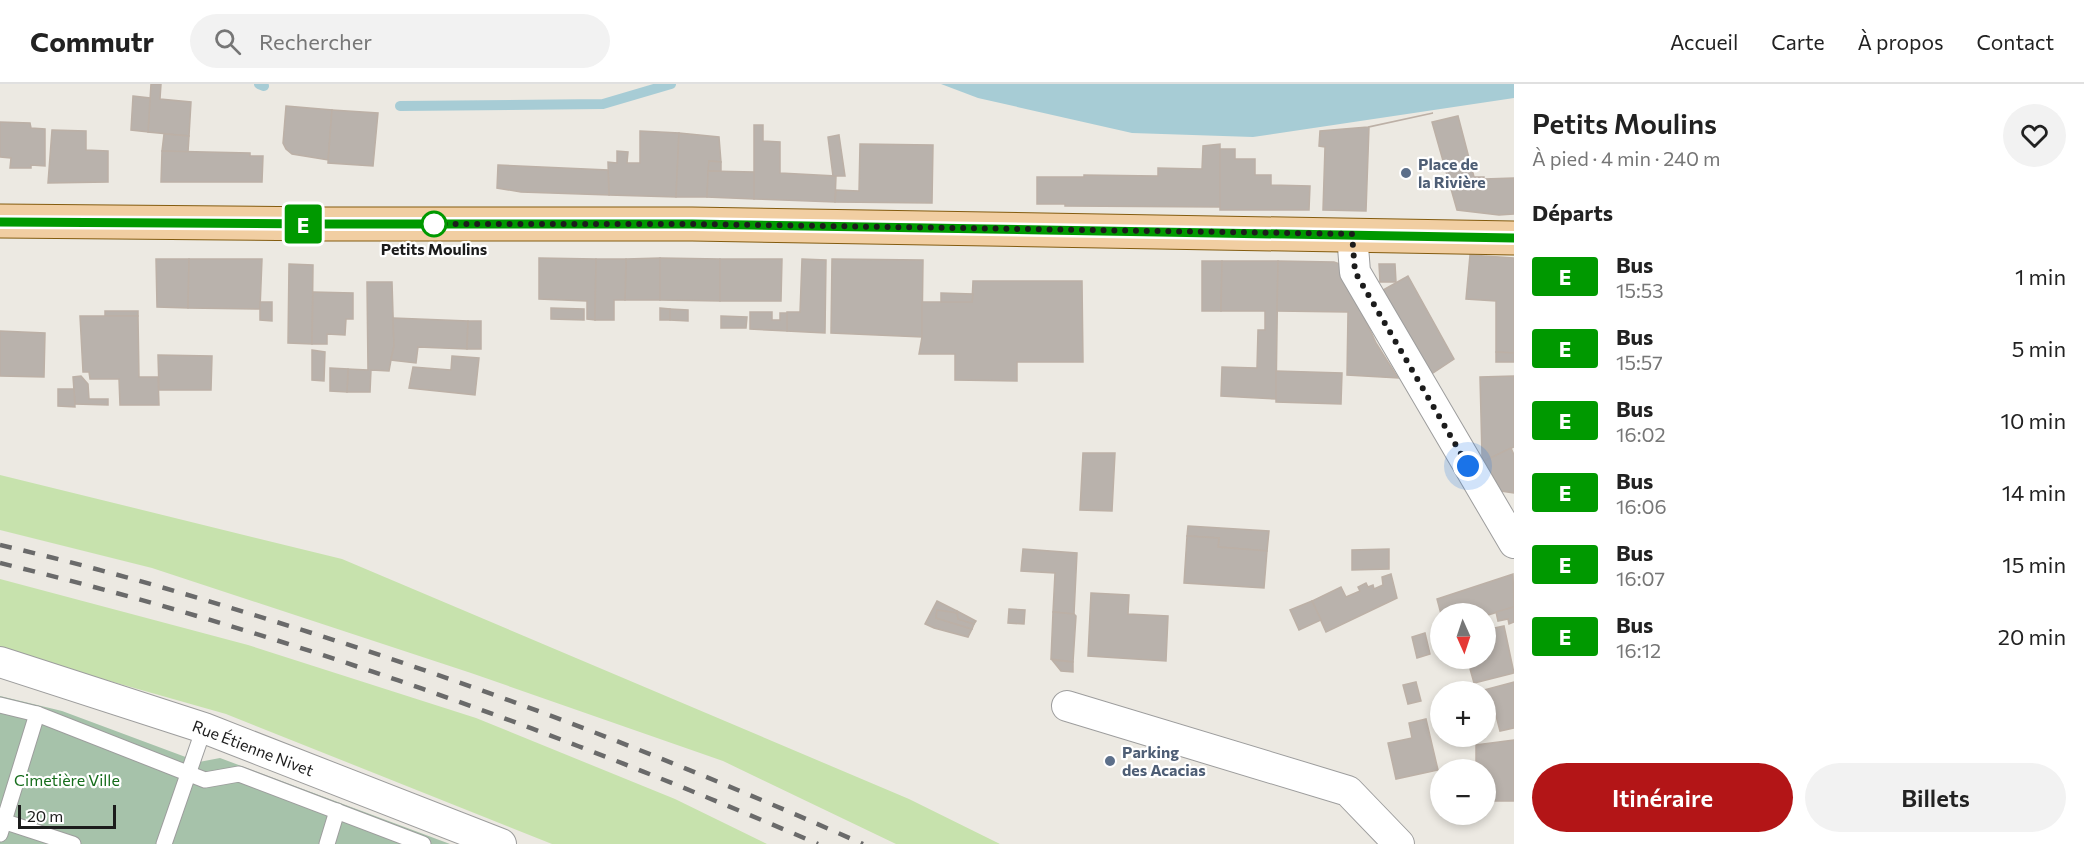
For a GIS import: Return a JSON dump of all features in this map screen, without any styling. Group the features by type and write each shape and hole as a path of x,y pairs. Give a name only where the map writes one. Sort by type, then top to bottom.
{"main road":[{"path":"0,222 692,224 1514,238"}],"street":[{"path":"1352,234 1355,272 1514,543"},
{"name":"Rue Étienne Nivet","path":"0,663 204,728 501,844"},
{"path":"1067,706 1348,791 1399,844"}],"lane":[{"path":"0,705 37,714 205,780 239,774 416,843"},
{"path":"37,714 1,825 73,844"},
{"path":"164,844 204,728"},
{"path":"327,844 337,811"}],"green space":[{"path":"0,475 342,559 909,799 1000,844 896,844 723,761 471,673 152,568 0,530"},
{"path":"0,579 248,645 476,718 675,799 767,844 552,844 226,714 0,650"},
{"name":"Cimetière Ville","path":"0,696 62,711 199,762 220,758 450,844 0,844"}],"water":[{"path":"941,84 1514,84 1514,98 1253,137 1132,133 978,98"}],"building":[{"path":"151,84 161,84 160,99 191,102 189,136 148,132"},
{"path":"133,96 150,98 148,132 131,130"},
{"path":"286,106 332,110 328,160 292,154 286,149 283,143"},
{"path":"332,110 378,113 373,166 328,163"},
{"path":"1433,113 1369,127 1366,211 1323,210 1325,147 1319,146 1320,131 1368,127"},
{"path":"1458,116 1474,177 1514,178 1514,214 1499,215 1457,210 1432,122"},
{"path":"0,122 30,123 31,128 45,129 45,166 10,168 11,158 0,157"},
{"path":"754,125 763,125 763,141 780,142 780,173 836,176 835,202 754,199"},
{"path":"52,130 86,131 86,150 108,151 108,182 48,183"},
{"path":"640,131 679,133 676,197 609,195 608,162 617,163 617,151 628,152 627,163 640,163"},
{"path":"679,133 719,137 721,162 709,161 707,197 676,197"},
{"path":"164,134 189,136 188,152 162,151"},
{"path":"839,135 845,176 833,176 828,137"},
{"path":"860,144 933,145 932,203 835,202 836,190 859,191"},
{"path":"1220,144 1220,207 1037,204 1037,177 1158,176 1158,168 1202,169 1203,146"},
{"path":"1220,149 1235,149 1235,159 1255,159 1255,175 1271,175 1271,185 1310,186 1309,210 1220,210"},
{"path":"162,151 250,153 250,156 263,156 262,182 161,182"},
{"path":"709,161 721,162 721,171 708,171"},
{"path":"498,165 608,170 609,195 521,192 497,188"},
{"path":"708,171 754,172 754,199 707,197"},
{"path":"1470,255 1514,258 1514,353 1496,352 1496,301 1466,299"},
{"path":"539,258 596,259 595,320 587,319 587,301 539,299"},
{"path":"660,258 660,300 625,300 626,259"},
{"path":"660,258 720,259 720,301 660,300"},
{"path":"156,259 189,259 188,308 157,307"},
{"path":"189,259 262,259 260,309 188,308"},
{"path":"596,259 626,259 625,300 614,300 614,320 595,320"},
{"path":"720,259 782,259 781,301 720,301"},
{"path":"802,259 826,260 825,333 787,331 787,312 800,312"},
{"path":"832,259 923,260 922,337 831,333"},
{"path":"1202,261 1222,261 1221,311 1202,311"},
{"path":"1222,261 1278,261 1276,399 1221,396 1222,367 1257,368 1258,330 1265,330 1265,311 1221,311"},
{"path":"1278,261 1340,264 1376,343 1398,378 1347,375 1348,312 1277,311"},
{"path":"289,264 313,265 312,344 288,343"},
{"path":"1379,264 1395,264 1396,282 1380,282"},
{"path":"1408,276 1454,359 1430,375 1383,290"},
{"path":"973,281 1082,281 1083,362 1017,362 1017,381 955,380 955,354 919,354 922,337 922,302 972,302"},
{"path":"367,282 392,282 394,346 389,371 371,370 370,392 347,392 348,369 368,370"},
{"path":"313,292 353,293 353,319 346,319 345,335 327,334 327,344 312,344"},
{"path":"941,293 973,294 972,302 941,302"},
{"path":"260,302 272,302 272,321 260,320"},
{"path":"551,308 584,309 584,320 551,319"},
{"path":"660,308 670,309 670,320 660,320"},
{"path":"670,309 688,310 688,321 670,320"},
{"path":"105,311 138,311 138,316 105,316"},
{"path":"750,312 772,312 772,320 780,320 780,313 787,313 787,331 750,329"},
{"path":"80,316 138,316 139,377 158,377 159,405 120,405 119,379 90,379 89,372 83,372"},
{"path":"721,316 747,317 746,328 721,328"},
{"path":"393,318 468,321 467,349 418,347 416,363 391,360 394,346"},
{"path":"468,321 481,321 481,349 467,349"},
{"path":"0,331 45,333 44,377 0,376"},
{"path":"312,350 325,352 324,381 312,380"},
{"path":"1496,352 1514,353 1514,362 1496,362"},
{"path":"158,355 212,356 211,390 159,390"},
{"path":"452,356 479,358 475,395 409,388 413,367 451,370"},
{"path":"330,368 348,369 347,392 330,391"},
{"path":"1276,371 1342,373 1341,404 1276,402"},
{"path":"81,376 88,384 89,399 108,399 108,405 75,404 73,377"},
{"path":"1514,376 1514,447 1484,461 1480,377"},
{"path":"58,389 74,389 75,407 58,406"},
{"path":"1511,448 1514,455 1514,493 1501,491 1484,461"},
{"path":"1083,453 1115,453 1112,511 1080,510"},
{"path":"1188,526 1269,531 1267,551 1218,547 1219,538 1187,536"},
{"path":"1187,536 1219,538 1218,547 1267,551 1264,588 1184,583"},
{"path":"1023,549 1077,553 1074,614 1053,612 1055,573 1021,571"},
{"path":"1389,549 1389,569 1352,570 1352,550"},
{"path":"1391,574 1397,598 1326,632 1312,601 1341,587 1346,597 1360,591 1358,587 1366,583 1368,587 1373,585 1374,589 1383,585 1382,577"},
{"path":"1513,574 1514,607 1496,613 1496,603 1438,603 1437,599"},
{"path":"1091,593 1129,595 1128,614 1168,616 1166,661 1088,656"},
{"path":"937,601 957,613 937,610 936,618 972,629 968,637 925,624"},
{"path":"1312,601 1321,620 1299,630 1290,610"},
{"path":"1514,607 1514,622 1509,624 1508,619 1498,621 1496,612"},
{"path":"1009,609 1025,610 1024,624 1008,623"},
{"path":"937,610 957,613 958,619 974,624 972,629 936,618"},
{"path":"957,611 976,621 974,624 958,619"},
{"path":"1053,612 1076,616 1073,662 1051,659"},
{"path":"1504,626 1514,673 1473,681 1470,669 1496,669 1496,628"},
{"path":"1425,633 1430,654 1417,658 1412,637"},
{"path":"1052,660 1073,662 1073,672 1061,671"},
{"path":"1416,682 1421,701 1408,704 1403,685"},
{"path":"1514,682 1514,728 1500,731 1496,716 1496,687"},
{"path":"1426,719 1430,747 1433,747 1435,759 1430,759 1430,772 1396,779 1388,743 1412,738 1409,723"},
{"path":"1514,740 1514,801 1496,801 1496,759 1476,759 1476,747 1496,747 1496,742"}],"waterway":[{"path":"259,84 264,86"},
{"path":"400,106 603,104 671,84"}],"railway":[{"path":"0,545 237,610 421,669 644,752 863,844"},
{"path":"0,563 209,620 415,686 618,762 818,844"}],"bus line":[{"name":"E","path":"0,222 692,224 1514,238"}],"place":[{"name":"Place de la Rivière","path":"1406,173"},
{"name":"Petits Moulins","path":"434,224"},
{"name":"Parking des Acacias","path":"1110,761"}],"route":[{"path":"434,224 692,224 1352,234 1355,272 1468,466"}]}
